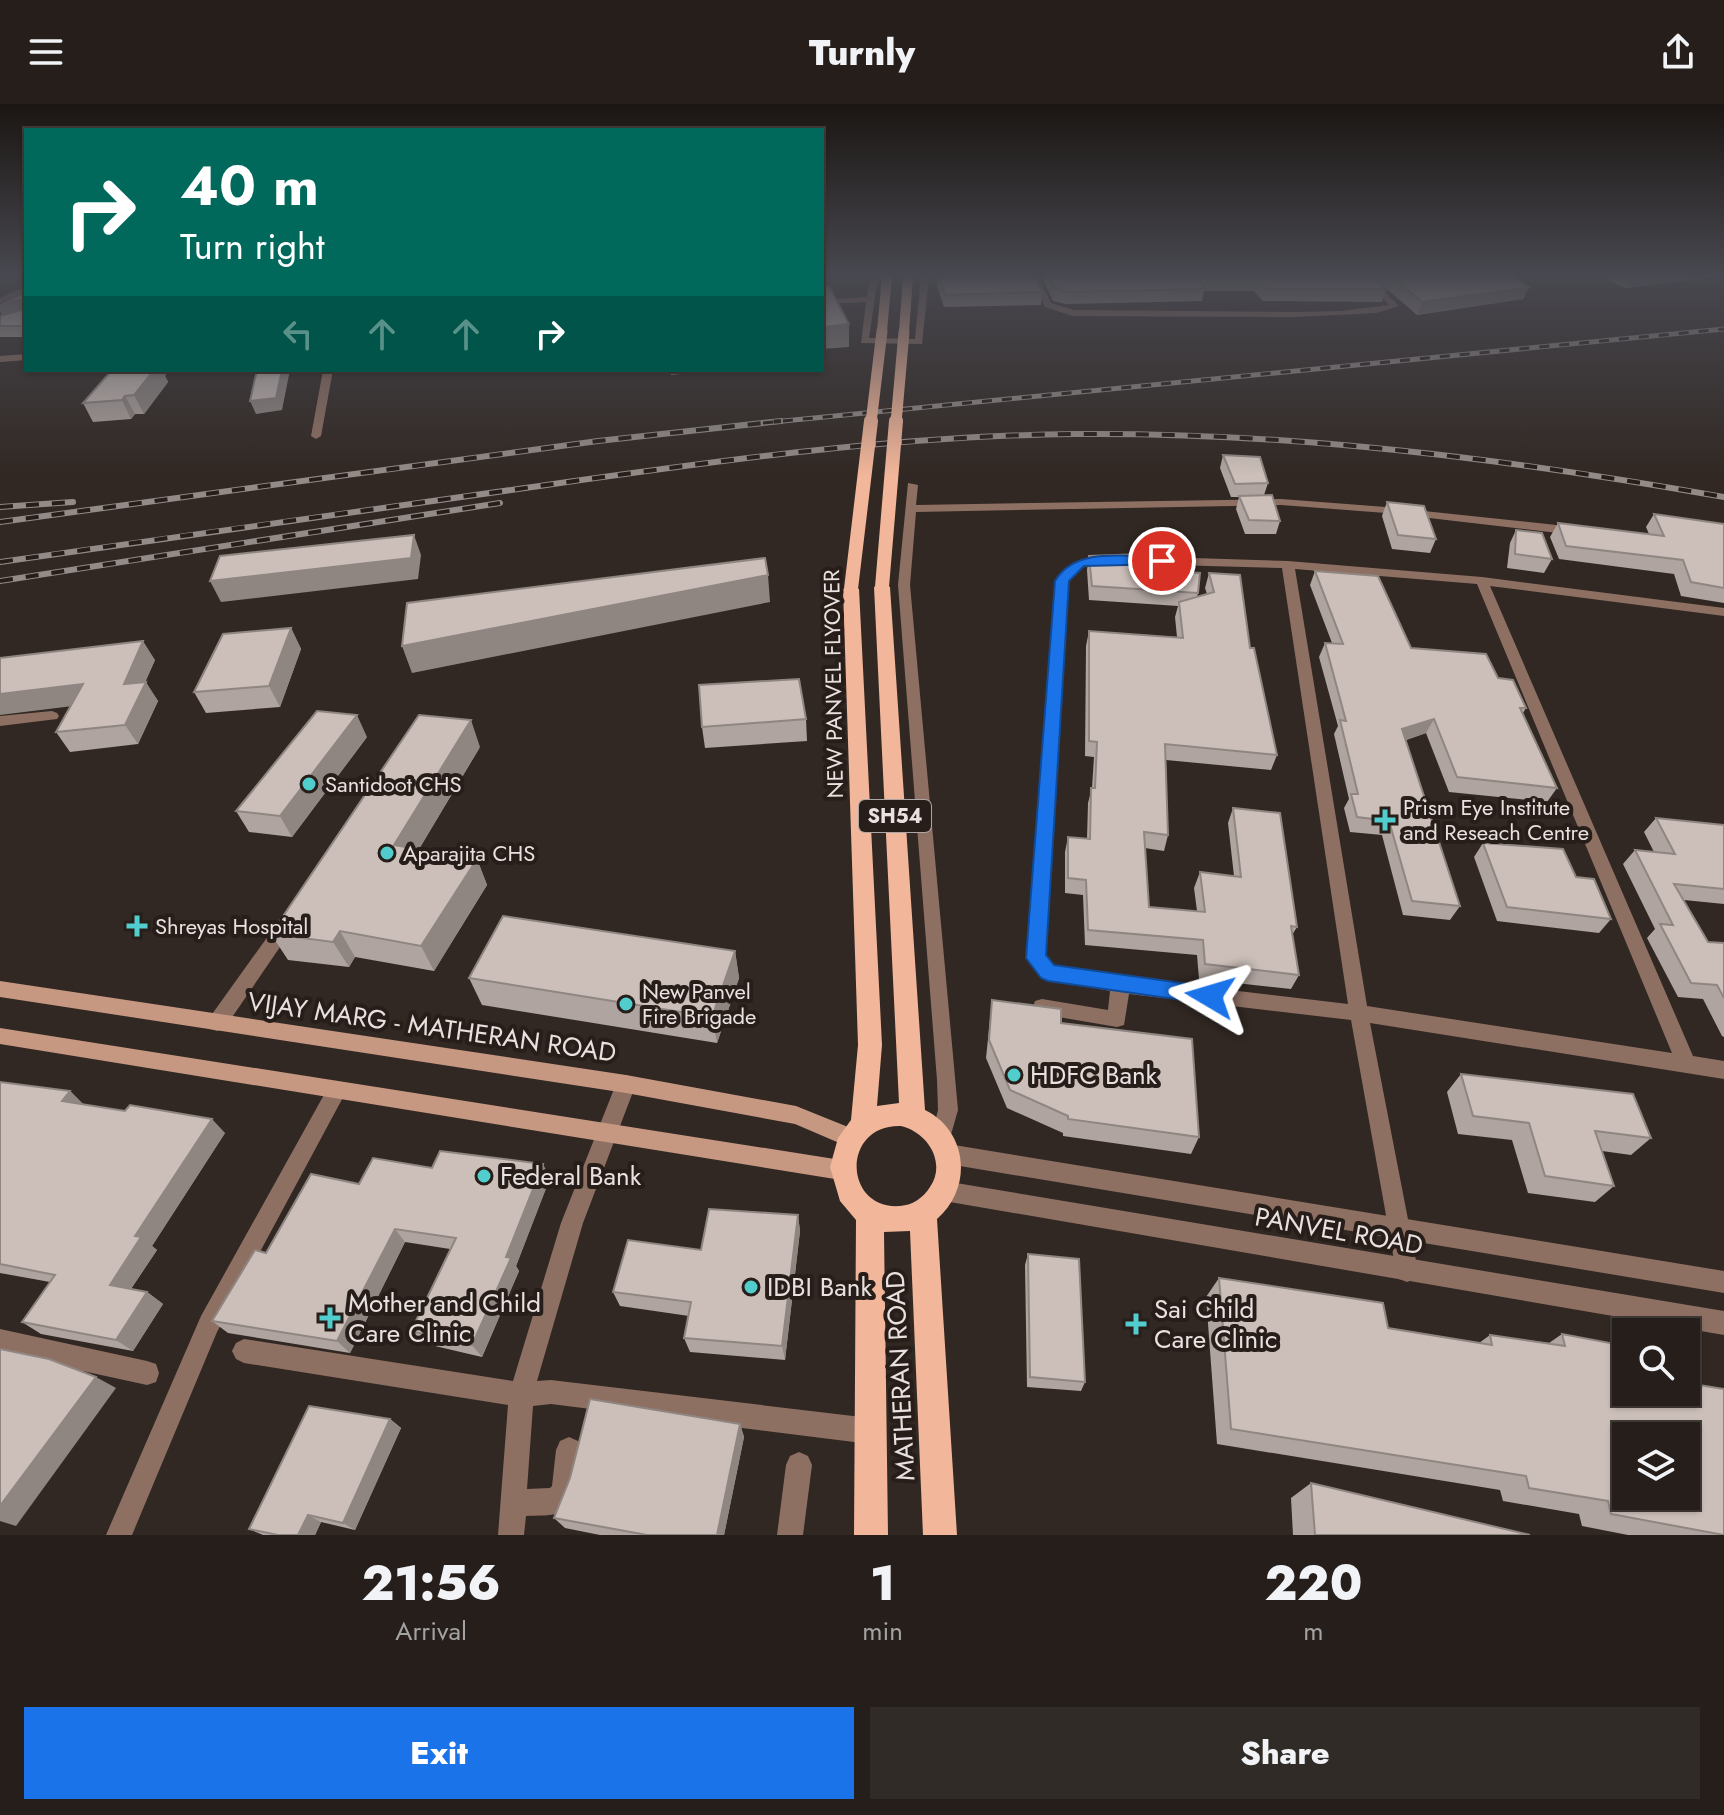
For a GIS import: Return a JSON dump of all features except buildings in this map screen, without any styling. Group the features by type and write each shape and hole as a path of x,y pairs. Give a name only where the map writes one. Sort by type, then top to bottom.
{"main road":[{"name":"NEW PANVEL FLYOVER","path":"857,1132 870,1045 851,589 881,343"},
{"name":"SH54","path":"903,343 882,587 913,1118"},
{"name":"VIJAY MARG - MATHERAN ROAD","path":"0,989 626,1084 796,1115 857,1132"},
{"path":"0,1036 841,1170 845,1187 855,1202 870,1213 906,1219 923,1213 944,1191 950,1171 944,1146 928,1126 913,1118 895,1115 857,1132"},
{"name":"SH54","path":"841,1170 843,1153 857,1132"},
{"name":"MATHERAN ROAD","path":"870,1213 871,1535"},
{"name":"MATHERAN ROAD","path":"923,1213 940,1535"}],"street":[{"path":"0,359 24,357"},
{"path":"316,436 328,372"},
{"path":"912,485 904,585 947,1080 944,1146"},
{"path":"910,509 1281,502 1386,510 1589,533"},
{"path":"1724,612 1482,581 1288,565 1099,559 1081,562 1069,569 1062,581 1036,958 1048,972 1120,985 1359,1013 1724,1070"},
{"path":"1288,565 1359,1013 1407,1271"},
{"path":"1482,581 1687,1065"},
{"path":"0,721 52,716"},
{"path":"217,1023 301,903"},
{"path":"1027,1005 1117,1019 1120,985"},
{"path":"511,1535 521,1395 572,1223 626,1084"},
{"path":"119,1535 209,1324 337,1090"},
{"name":"PANVEL ROAD","path":"944,1146 1400,1230 1724,1282"},
{"name":"PANVEL ROAD","path":"944,1191 1724,1323"},
{"path":"0,1341 147,1373"},
{"path":"244,1351 521,1395 551,1392 870,1431"},
{"path":"513,1503 556,1501 564,1491 569,1450"},
{"path":"790,1535 799,1465"}],"railway":[{"path":"763,423 1583,343"},
{"path":"0,522 598,441 781,421"},
{"path":"0,562 725,461 864,445 1004,436 1156,435 1319,443 1482,460 1724,497"},
{"path":"0,507 73,502"},
{"path":"0,581 500,503"}],"place":[{"name":"Santidoot CHS","path":"309,784"},
{"name":"Prism Eye Institute and Reseach Centre","path":"1385,820"},
{"name":"Aparajita CHS","path":"387,853"},
{"name":"Shreyas Hospital","path":"137,926"},
{"name":"New Panvel Fire Brigade","path":"626,1004"},
{"name":"HDFC Bank","path":"1014,1075"},
{"name":"Federal Bank","path":"484,1176"},
{"name":"IDBI Bank","path":"751,1287"},
{"name":"Mother and Child Care Clinic","path":"330,1318"},
{"name":"Sai Child Care Clinic","path":"1136,1324"}],"route":[{"path":"1162,561 1099,559 1081,562 1069,569 1062,581 1036,958 1048,972 1210,996"}]}
